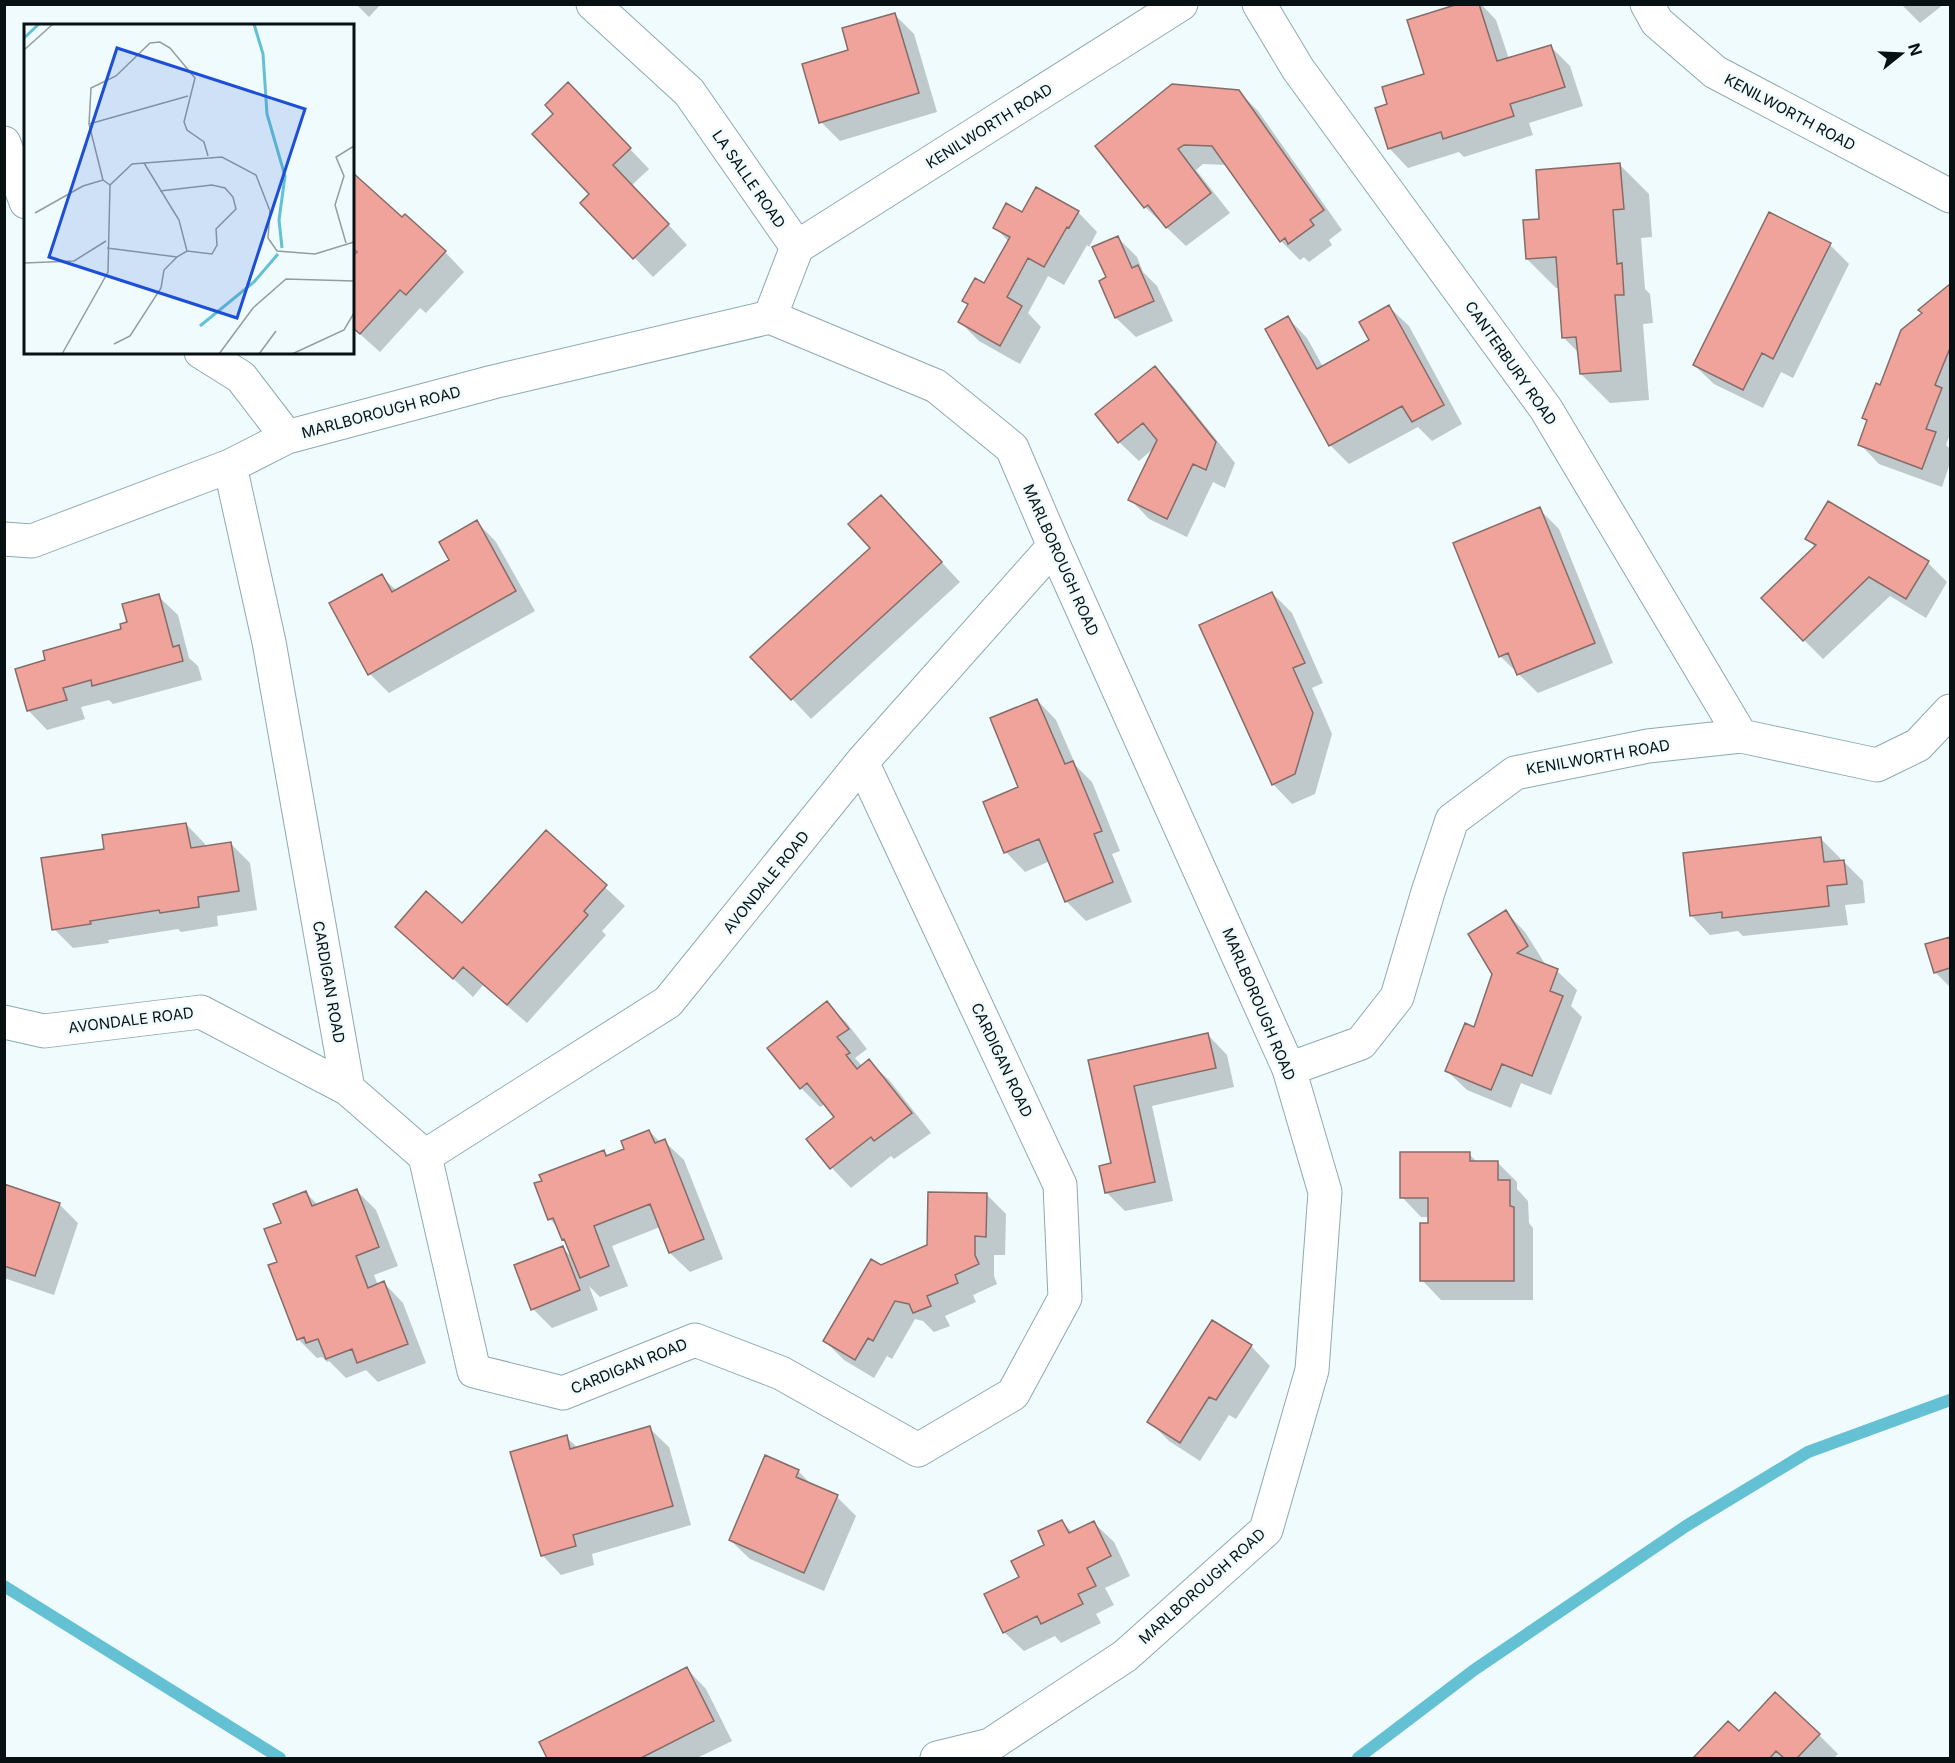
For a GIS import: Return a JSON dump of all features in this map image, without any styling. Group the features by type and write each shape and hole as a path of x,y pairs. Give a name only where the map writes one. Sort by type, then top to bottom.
{"street":[{"name":"LA SALLE ROAD","path":"593,4 689,92 797,247"},
{"name":"KENILWORTH ROAD","path":"797,247 1181,4"},
{"name":"CANTERBURY ROAD","path":"1259,4 1298,69 1546,409 1741,736"},
{"name":"KENILWORTH ROAD","path":"1647,4 1657,21 1715,72 1950,196"},
{"path":"4,143 24,197"},
{"path":"770,317 797,247"},
{"name":"MARLBOROUGH ROAD","path":"4,539 32,541 230,466 287,437 493,382 770,317 936,386 1012,448 1290,1069 1325,1192 1312,1370 1266,1530 1125,1656 990,1745 937,1758"},
{"path":"204,354 241,377 287,437"},
{"name":"CARDIGAN ROAD","path":"230,466 269,642 348,1089"},
{"name":"AVONDALE ROAD","path":"425,1156 668,1002 862,762 1054,546"},
{"name":"KENILWORTH ROAD","path":"1290,1069 1361,1043 1397,997 1452,820 1515,773 1648,746 1741,736 1877,765 1918,745 1950,711"},
{"name":"CARDIGAN ROAD","path":"425,1156 474,1371 563,1393 695,1340 781,1373 918,1450 1013,1394 1065,1298 1060,1185 862,762"},
{"name":"AVONDALE ROAD","path":"4,1022 44,1031 201,1012 348,1089"},
{"path":"348,1089 425,1156"}],"building":[{"path":"1458,4 1479,4 1497,61 1551,45 1565,87 1510,104 1514,116 1443,139 1441,132 1388,149 1375,108 1387,104 1382,87 1424,74 1407,20"},
{"path":"895,13 919,93 819,123 802,64 848,50 842,28"},
{"path":"568,82 631,148 613,165 669,224 633,259 580,203 589,194 532,134 553,114 545,105"},
{"path":"1172,84 1239,90 1324,210 1310,220 1314,225 1288,244 1285,238 1280,242 1212,146 1184,145 1178,149 1211,193 1166,228 1148,205 1144,208 1095,146"},
{"path":"1620,163 1624,209 1613,210 1617,264 1622,263 1624,295 1615,295 1621,371 1580,374 1576,337 1562,338 1556,257 1526,259 1523,220 1539,219 1536,170"},
{"path":"354,174 402,217 405,214 446,251 406,295 400,290 360,334 354,329 354,254 357,252 354,250"},
{"path":"1036,187 1079,211 1044,267 1028,258 1007,297 1022,306 1000,346 958,322 968,304 962,301 975,278 984,283 1010,237 993,228 1006,203 1022,212"},
{"path":"1769,212 1831,243 1773,359 1762,353 1743,390 1693,365"},
{"path":"1118,236 1132,268 1138,265 1154,301 1115,318 1099,281 1106,277 1092,247"},
{"path":"1950,284 1950,348 1935,385 1942,388 1926,429 1936,432 1922,469 1858,445 1867,420 1862,418 1876,383 1880,385 1901,330 1922,313 1918,310"},
{"path":"1389,305 1444,405 1412,422 1402,406 1329,446 1265,329 1288,316 1317,369 1369,340 1359,322"},
{"path":"1155,366 1216,442 1206,470 1193,464 1167,519 1128,500 1157,440 1143,423 1118,443 1095,414"},
{"path":"881,495 942,562 791,700 750,657 870,548 848,524"},
{"path":"1828,501 1929,561 1906,599 1869,577 1803,641 1761,598 1816,545 1805,539"},
{"path":"1540,507 1595,643 1517,675 1508,653 1499,657 1453,543"},
{"path":"477,520 516,591 368,675 329,603 382,574 392,592 449,560 439,542"},
{"path":"1272,592 1305,663 1293,668 1313,713 1295,774 1272,785 1199,625"},
{"path":"159,594 173,647 179,645 183,661 92,686 91,680 63,688 67,700 27,711 15,669 45,660 43,651 121,629 120,624 127,622 122,604"},
{"path":"1037,699 1065,764 1073,761 1102,831 1094,834 1113,882 1065,902 1039,839 1004,853 983,802 1018,787 990,718"},
{"path":"186,823 191,848 231,842 239,891 198,897 199,907 160,913 159,910 90,921 91,924 52,930 41,858 104,849 102,835"},
{"path":"546,830 607,885 584,911 588,915 507,1005 463,967 453,979 395,927 426,891 462,923"},
{"path":"1821,837 1824,862 1844,860 1847,884 1827,886 1829,906 1722,918 1722,912 1690,916 1683,853"},
{"path":"1506,910 1528,946 1517,953 1558,969 1550,991 1563,996 1532,1076 1502,1064 1491,1090 1445,1071 1465,1023 1474,1027 1492,974 1468,934"},
{"path":"1950,937 1950,968 1934,973 1925,944"},
{"path":"827,1001 849,1029 837,1037 850,1053 846,1055 857,1069 869,1059 912,1113 874,1141 871,1137 830,1169 806,1139 834,1117 807,1083 800,1089 767,1048"},
{"path":"1208,1033 1216,1068 1134,1086 1155,1182 1105,1193 1099,1166 1111,1163 1088,1060"},
{"path":"649,1130 655,1143 665,1139 704,1239 669,1253 650,1204 594,1226 609,1266 580,1278 553,1218 548,1220 534,1183 542,1181 539,1175 604,1150 606,1156 624,1149 621,1141"},
{"path":"1400,1152 1470,1152 1470,1161 1498,1161 1498,1180 1510,1180 1510,1206 1514,1207 1514,1281 1420,1281 1420,1223 1428,1223 1428,1198 1400,1198"},
{"path":"4,1184 60,1203 35,1276 4,1266"},
{"path":"357,1189 379,1247 356,1256 368,1288 384,1281 408,1344 357,1363 352,1349 326,1359 318,1339 306,1343 304,1337 297,1340 268,1265 277,1262 264,1229 281,1223 273,1204 306,1191 312,1206"},
{"path":"928,1192 987,1193 986,1237 975,1236 975,1255 979,1264 955,1275 958,1283 927,1296 931,1306 913,1313 909,1304 895,1301 873,1341 868,1338 855,1360 823,1341 871,1259 881,1265 927,1245"},
{"path":"563,1246 580,1290 531,1310 514,1265"},
{"path":"1212,1320 1252,1345 1216,1400 1209,1397 1180,1443 1147,1422"},
{"path":"650,1426 673,1506 573,1535 576,1546 541,1556 510,1452 567,1435 570,1449"},
{"path":"765,1455 799,1470 796,1477 838,1495 804,1573 729,1540"},
{"path":"1062,1520 1069,1533 1094,1521 1111,1556 1087,1568 1096,1586 1078,1594 1083,1604 1041,1624 1037,1616 1003,1633 984,1594 1019,1577 1011,1561 1044,1545 1038,1531"},
{"path":"687,1667 714,1721 641,1758 547,1758 539,1742"},
{"path":"1775,1692 1820,1734 1797,1758 1784,1758 1776,1751 1770,1758 1693,1758 1728,1721 1739,1731"}],"waterway":[{"path":"1358,1758 1474,1670 1686,1526 1808,1452 1950,1400"},
{"path":"4,1586 280,1758"}]}
